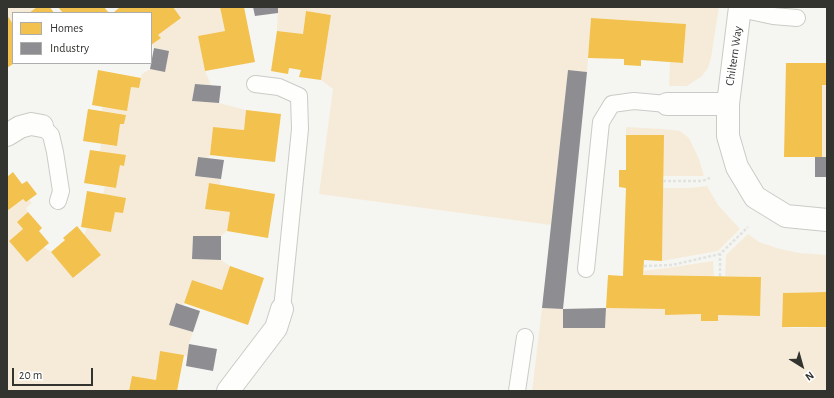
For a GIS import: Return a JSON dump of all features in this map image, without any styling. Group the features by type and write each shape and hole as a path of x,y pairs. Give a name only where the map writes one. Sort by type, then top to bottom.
{"street":[{"name":"Chiltern Way","path":"740,8 728,104 728,136 737,167 755,197 786,216 827,220"},
{"path":"667,104 728,104"},
{"path":"7,135 20,127 31,124 42,126"},
{"path":"228,391 276,328 282,309"}],"lane":[{"path":"740,8 773,16 797,18"},
{"path":"255,84 279,87 299,96 300,129 282,309"},
{"path":"586,269 601,122 612,104 634,101 667,104"},
{"path":"42,126 51,135 55,152 61,191 58,201"},
{"path":"517,391 525,337"}],"path":[{"path":"663,181 702,181 710,178"},
{"path":"644,266 672,264 720,254 748,227"},
{"path":"720,254 720,276"}],"shaded area":[{"path":"7,7 37,7 30,12 12,12 12,22 7,15"},
{"path":"173,7 220,7 225,31 198,36 205,71 211,85 195,84 192,101 219,103 246,110 244,130 213,127 210,155 208,158 198,157 195,176 221,179 220,185 209,183 205,209 230,212 227,231 221,236 193,236 192,259 221,260 230,266 222,290 192,280 183,305 176,303 169,325 193,332 187,357 184,355 160,351 156,380 132,376 129,391 7,391 7,211 23,199 26,202 29,200 32,203 26,208 28,212 17,222 23,229 9,241 27,262 44,247 51,252 74,278 101,255 84,235 87,228 111,232 115,212 103,194 105,187 116,188 120,165 124,165 126,156 100,151 101,144 117,146 120,124 124,124 126,115 102,111 102,109 103,106 127,111 131,87 139,88 142,74 150,69 165,71 169,51 154,48 152,44 161,38 158,35 181,18"},
{"path":"278,7 719,7 708,68 702,76 687,86 669,86 670,62 683,63 686,24 591,18 587,72 568,70 551,225 319,194 333,89 321,80 331,15 306,11 303,34 277,31"},
{"path":"822,85 827,85 827,157 822,157"},
{"path":"626,127 680,131 689,138 699,159 704,176 663,176 626,135"},
{"path":"707,186 718,205 740,229 718,251 662,261 663,188"},
{"path":"748,234 759,242 777,248 799,253 827,255 827,292 783,293 782,326 794,328 827,327 827,391 532,391 542,308 563,309 563,328 605,328 606,308 665,309 665,315 701,314 718,321 718,315 760,316 761,277 725,276 726,255"},
{"path":"713,261 714,276 643,275 643,271"}],"building: Homes":[{"path":"37,7 50,7 53,12 30,12"},
{"path":"58,7 104,7 108,12 62,12"},
{"path":"120,7 173,7 181,18 158,35 161,38 152,44 152,12 114,12"},
{"path":"220,7 244,7 255,62 205,71 198,36 225,31"},
{"path":"306,11 331,15 321,80 299,77 301,70 289,68 288,74 271,71 277,31 303,34"},
{"path":"7,15 12,22 13,64 7,68"},
{"path":"591,18 686,24 683,63 641,60 641,66 624,65 624,59 588,58"},
{"path":"786,63 827,63 827,85 822,85 822,157 784,157"},
{"path":"98,70 141,78 139,88 131,87 127,111 92,105"},
{"path":"88,109 126,115 124,124 120,124 117,146 83,141"},
{"path":"246,110 281,114 275,162 210,155 213,127 244,130"},
{"path":"626,135 664,135 662,261 644,260 643,275 761,277 760,316 718,315 718,321 701,321 701,314 665,315 665,309 606,308 608,275 623,276 626,188 619,187 619,170 626,170"},
{"path":"90,150 126,155 124,166 120,165 116,188 84,183"},
{"path":"13,172 22,184 27,181 37,194 26,202 23,199 7,211 7,177"},
{"path":"209,183 275,194 268,238 227,231 230,212 205,209"},
{"path":"87,191 126,198 123,213 115,212 111,232 81,227"},
{"path":"28,212 42,228 39,231 49,243 27,262 9,241 23,229 17,222"},
{"path":"77,226 101,255 73,278 51,252 65,240 63,238"},
{"path":"230,266 264,278 248,325 184,303 192,280 222,290"},
{"path":"827,292 827,327 782,327 783,293"},
{"path":"160,351 184,355 177,391 129,391 132,376 156,380"}],"building: Industry":[{"path":"253,7 278,7 278,13 255,16"},
{"path":"154,48 169,51 165,72 150,69"},
{"path":"568,70 587,72 563,309 542,308"},
{"path":"195,84 221,86 219,103 192,101"},
{"path":"198,157 224,160 221,179 195,176"},
{"path":"815,157 827,157 827,177 815,177"},
{"path":"193,236 221,236 221,260 192,259"},
{"path":"176,303 200,311 193,332 169,325"},
{"path":"606,308 605,328 563,328 563,309"},
{"path":"189,344 217,349 213,371 186,366"}]}
